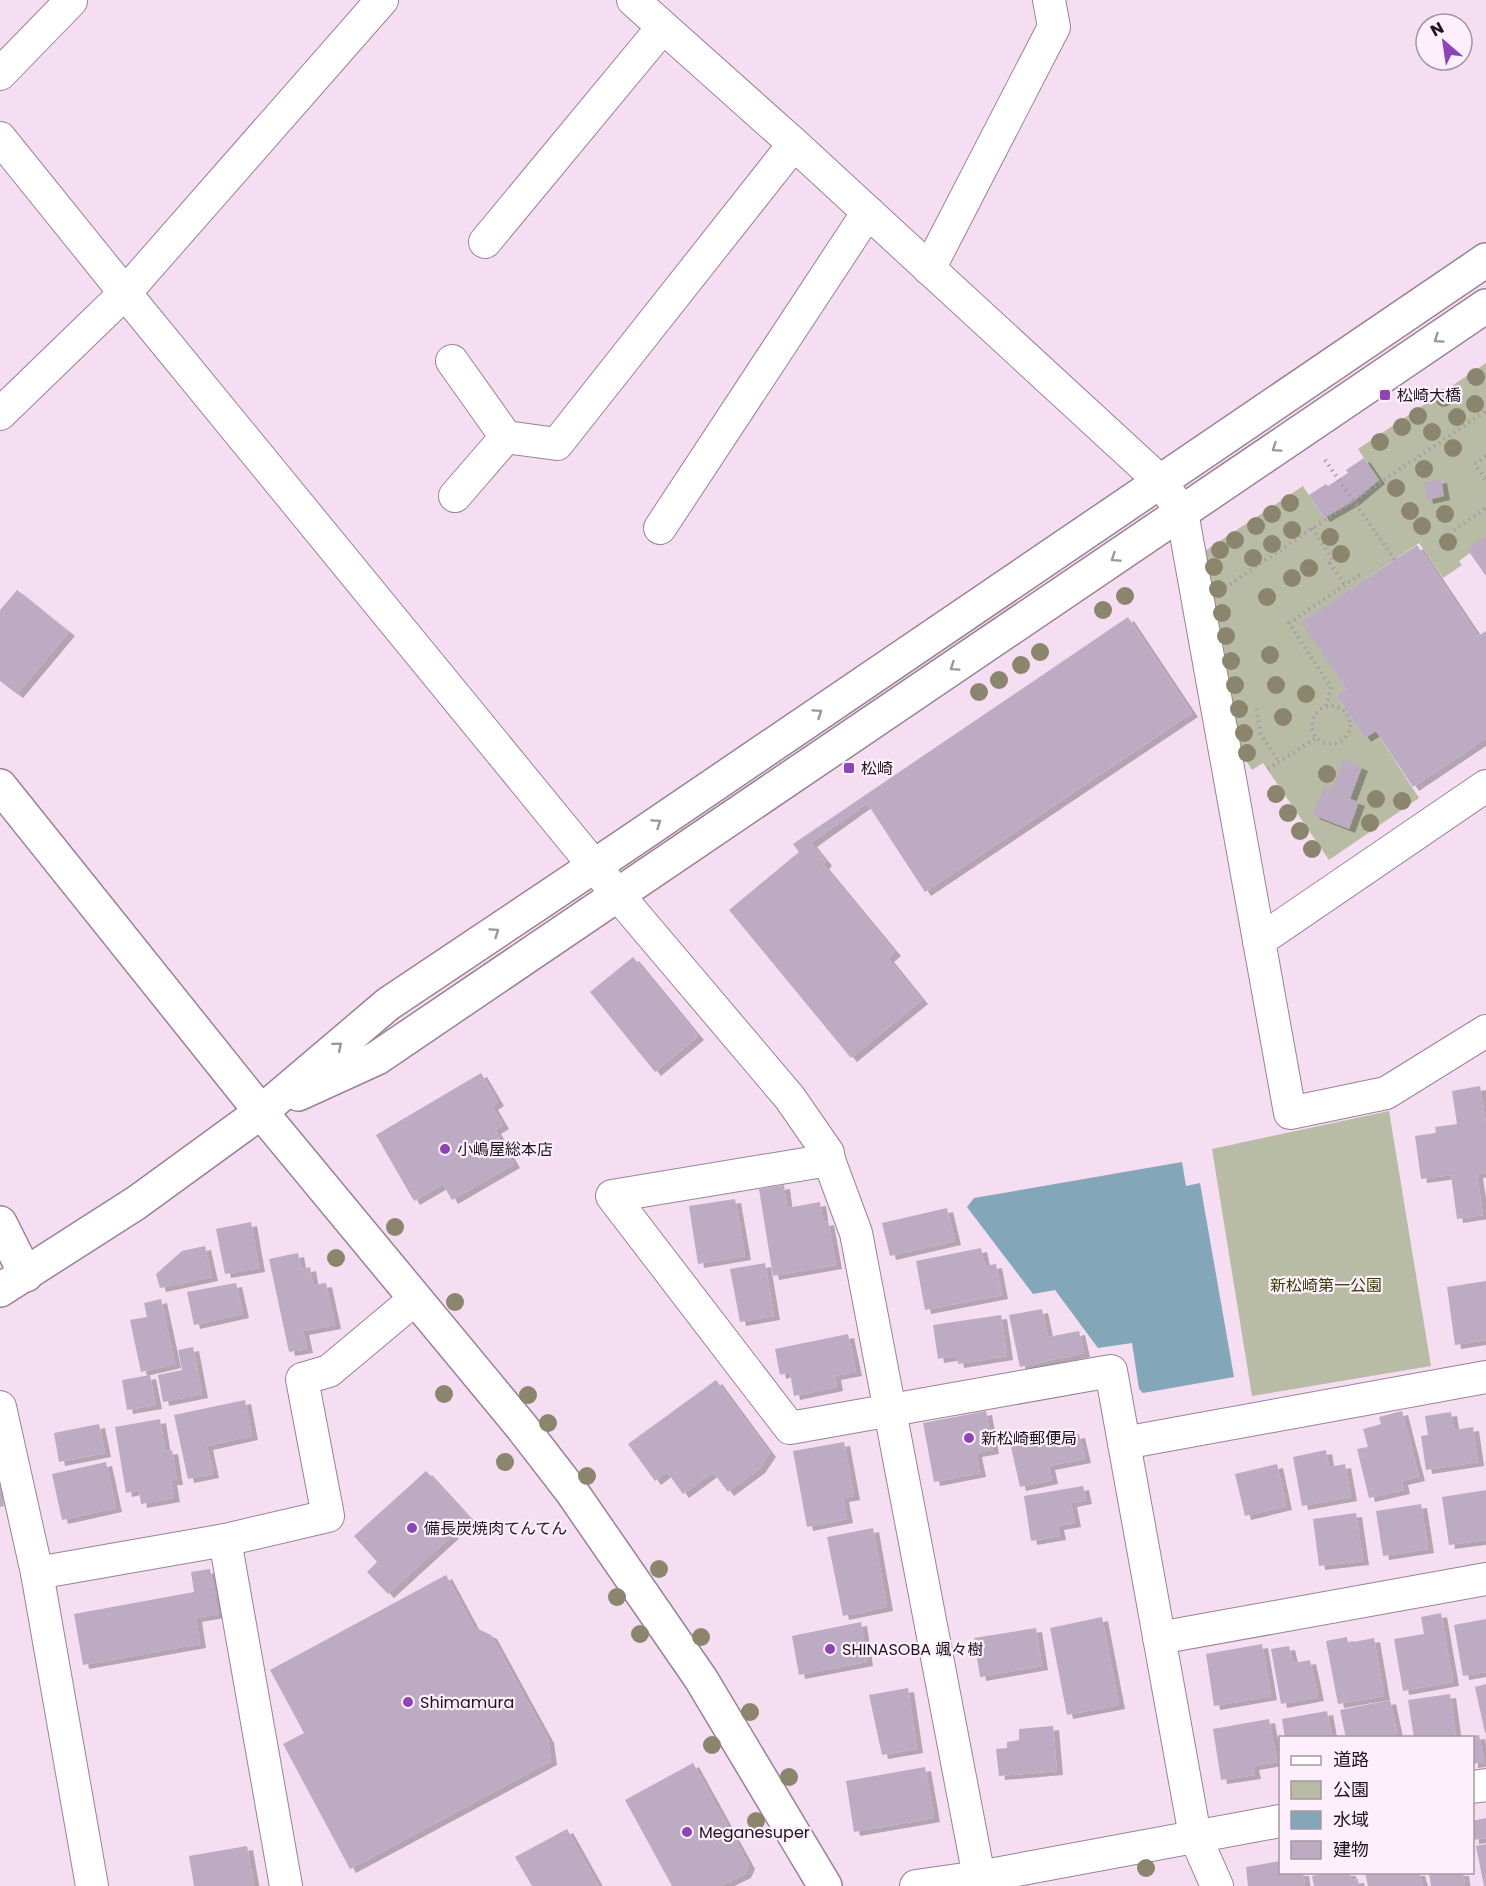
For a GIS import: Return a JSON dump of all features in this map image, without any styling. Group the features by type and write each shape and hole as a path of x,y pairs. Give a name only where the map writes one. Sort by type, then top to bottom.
{"street":[{"path":"0,414 125,293 382,0"},
{"path":"633,0 794,144 1160,481 1182,512 1290,1113 1386,1093 1486,1031"},
{"path":"929,269 1054,27 1049,0"},
{"path":"0,74 71,1"},
{"path":"485,242 663,27"},
{"path":"0,138 618,895 790,1098 828,1154 856,1233 979,1876"},
{"path":"452,361 506,437 557,444 794,144"},
{"path":"660,528 868,212"},
{"path":"0,1223 13,1283 136,1203 261,1112 388,1004 595,866 1486,260"},
{"path":"261,1112 377,1058 1486,306"},
{"path":"455,496 506,437"},
{"path":"0,786 261,1112 521,1426 604,1537 701,1679 825,1886"},
{"path":"1259,940 1486,786"},
{"path":"829,1160 612,1196 789,1428 1111,1371 1195,1836 1216,1886"},
{"path":"37,1573 225,1540 328,1516 302,1379 329,1371 415,1299"},
{"path":"1124,1443 1486,1377"},
{"path":"0,1407 37,1573 93,1886"},
{"path":"225,1540 286,1886"},
{"path":"1159,1638 1486,1579"},
{"path":"916,1886 1279,1821"}],"path":[{"path":"1229,584 1486,411"},
{"path":"1486,456 1475,464 1486,480"},
{"path":"1325,460 1395,560"},
{"path":"1455,530 1486,508"},
{"path":"1312,528 1333,560 1330,563 1346,585"},
{"path":"1326,706 1330,687 1289,623 1361,574"},
{"path":"1254,700 1261,734 1280,762"},
{"path":"1326,706 1339,706 1351,721 1351,728 1345,739 1334,744 1321,741 1313,732 1312,719 1320,708 1326,706"},
{"path":"1268,769 1317,738"}],"green space":[{"path":"1486,363 1486,536 1459,561 1462,565 1443,578 1419,543 1302,622 1346,689 1336,695 1365,738 1376,731 1419,798 1329,860 1263,763 1252,770 1241,753 1205,551 1303,486 1324,518 1379,480 1358,449"},
{"name":"新松崎第一公園","path":"1389,1111 1431,1366 1252,1396 1212,1149"}],"water":[{"path":"1182,1162 1186,1186 1200,1183 1234,1377 1143,1393 1139,1389 1132,1343 1098,1348 1055,1290 1033,1294 967,1207 974,1198"}],"building":[{"path":"1364,458 1379,480 1354,501 1324,518 1309,495 1348,473 1346,470"},
{"path":"1441,479 1444,496 1427,500 1424,483"},
{"path":"1486,536 1486,576 1467,549"},
{"path":"1417,545 1478,636 1486,631 1486,738 1413,787 1376,731 1365,738 1336,695 1346,689 1301,622"},
{"path":"17,590 69,632 17,694 0,681 0,610"},
{"path":"1128,617 1192,713 925,892 867,803 811,843 826,862 823,865 895,952 888,958 922,1000 851,1058 729,910 799,852 793,844"},
{"path":"1344,759 1362,767 1350,799 1359,802 1349,829 1313,815 1324,787 1332,790"},
{"path":"633,957 698,1036 655,1072 590,992"},
{"name":"小嶋屋総本店","path":"481,1073 498,1102 492,1106 503,1125 495,1130 514,1164 452,1200 443,1184 414,1201 376,1135"},
{"path":"1480,1086 1486,1124 1486,1173 1477,1174 1483,1215 1457,1219 1451,1175 1421,1179 1415,1136 1436,1133 1435,1127 1457,1124 1452,1091"},
{"path":"784,1185 787,1208 820,1202 823,1222 828,1221 836,1265 773,1276 759,1189"},
{"path":"735,1199 745,1256 698,1264 689,1206"},
{"path":"947,1208 955,1241 890,1256 882,1223"},
{"path":"251,1222 259,1268 225,1274 216,1229"},
{"path":"205,1246 212,1277 160,1288 156,1274 182,1251"},
{"path":"981,1248 985,1266 996,1264 1002,1295 925,1310 916,1261"},
{"path":"298,1253 301,1269 310,1267 313,1285 326,1283 335,1325 303,1331 307,1349 289,1352 269,1259"},
{"path":"765,1263 774,1316 740,1322 730,1269"},
{"path":"1486,1281 1486,1340 1455,1345 1447,1287"},
{"path":"236,1283 243,1314 194,1325 187,1292"},
{"path":"161,1299 175,1364 141,1372 130,1320 147,1317 144,1303"},
{"path":"1042,1309 1048,1337 1079,1331 1084,1353 1020,1367 1009,1315"},
{"path":"1001,1315 1007,1356 958,1364 957,1356 938,1359 933,1325"},
{"path":"848,1334 856,1372 835,1376 837,1387 794,1396 790,1372 780,1375 775,1349"},
{"path":"193,1347 202,1394 163,1402 158,1375 182,1370 178,1350"},
{"path":"150,1375 156,1405 127,1410 122,1380"},
{"path":"716,1380 770,1453 759,1469 728,1492 713,1472 683,1494 667,1472 655,1481 628,1444"},
{"path":"245,1400 252,1436 207,1446 213,1474 188,1479 174,1415"},
{"path":"986,1411 993,1450 976,1453 980,1473 934,1482 923,1423"},
{"path":"1402,1411 1419,1477 1402,1481 1404,1490 1369,1498 1357,1449 1368,1447 1363,1429 1381,1424 1379,1417"},
{"path":"1451,1412 1454,1430 1473,1427 1478,1462 1426,1470 1421,1436 1428,1435 1425,1416"},
{"path":"160,1419 165,1451 172,1450 177,1481 171,1481 174,1498 141,1504 139,1490 126,1493 115,1427"},
{"path":"99,1424 105,1453 59,1462 54,1433"},
{"path":"1079,1434 1085,1459 1049,1466 1052,1480 1020,1487 1011,1447"},
{"path":"844,1442 854,1496 843,1498 847,1519 807,1527 793,1451"},
{"path":"1326,1450 1329,1467 1345,1464 1351,1497 1302,1506 1293,1457"},
{"path":"106,1462 116,1508 62,1520 52,1474"},
{"path":"1277,1464 1286,1506 1245,1516 1235,1474"},
{"name":"備長炭焼肉てんてん","path":"426,1471 470,1519 388,1594 367,1572 377,1562 354,1536"},
{"path":"2,1486 4,1506 0,1507 0,1487"},
{"path":"1083,1486 1086,1500 1071,1503 1075,1523 1058,1526 1060,1536 1031,1541 1024,1496"},
{"path":"1486,1490 1486,1540 1449,1545 1442,1497"},
{"path":"1421,1504 1428,1549 1383,1556 1376,1511"},
{"path":"1356,1513 1363,1561 1319,1566 1313,1519"},
{"path":"873,1528 887,1607 843,1616 827,1537"},
{"path":"210,1569 218,1614 196,1618 200,1644 83,1665 74,1614 194,1592 191,1572"},
{"name":"Shimamura","path":"446,1575 474,1627 491,1635 548,1739 551,1761 350,1869 283,1744 304,1733 270,1670"},
{"path":"1441,1613 1453,1682 1403,1691 1394,1639 1424,1634 1421,1617"},
{"path":"1102,1617 1119,1705 1067,1715 1050,1628"},
{"path":"1486,1619 1486,1672 1463,1676 1454,1625"},
{"name":"SHINASOBA 颯々樹","path":"861,1622 867,1662 799,1675 792,1636"},
{"path":"1036,1628 1042,1666 980,1677 974,1638"},
{"path":"1347,1637 1348,1643 1374,1638 1384,1696 1338,1704 1326,1641"},
{"path":"1262,1644 1271,1696 1214,1706 1206,1654"},
{"path":"1289,1646 1293,1663 1310,1660 1318,1697 1281,1704 1271,1649"},
{"path":"1486,1684 1486,1732 1485,1733 1475,1687"},
{"path":"908,1688 917,1749 882,1755 869,1695"},
{"path":"1450,1694 1456,1736 1414,1736 1408,1700"},
{"path":"1390,1700 1398,1736 1346,1736 1340,1710"},
{"path":"1327,1711 1332,1736 1285,1736 1282,1719"},
{"path":"1269,1719 1277,1762 1253,1766 1255,1775 1221,1780 1213,1729"},
{"path":"1053,1726 1057,1771 999,1776 996,1749 1007,1748 1007,1742 1019,1740 1019,1729"},
{"path":"1479,1735 1484,1762 1474,1764 1474,1736 1472,1736"},
{"name":"Meganesuper","path":"693,1763 749,1865 745,1874 720,1886 672,1886 625,1800"},
{"path":"925,1767 934,1818 854,1832 846,1781"},
{"path":"1486,1818 1486,1838 1474,1840 1474,1821"},
{"path":"567,1829 599,1886 532,1886 515,1857"},
{"path":"1486,1844 1486,1886 1484,1886 1476,1846"},
{"path":"247,1846 254,1886 194,1886 189,1856"},
{"path":"1279,1861 1279,1874 1303,1874 1305,1886 1248,1886 1246,1867"},
{"path":"1350,1874 1351,1880 1358,1879 1359,1886 1314,1886 1312,1876"},
{"path":"1365,1874 1420,1874 1423,1886 1368,1886"},
{"path":"1429,1874 1463,1874 1465,1886 1431,1886"}],"place":[{"name":"松崎大橋","path":"1385,395"},
{"name":"松崎","path":"849,768"},
{"name":"小嶋屋総本店","path":"445,1149"},
{"name":"新松崎郵便局","path":"969,1438"},
{"name":"備長炭焼肉てんてん","path":"412,1528"},
{"name":"SHINASOBA 颯々樹","path":"830,1649"},
{"name":"Shimamura","path":"408,1702"},
{"name":"Meganesuper","path":"687,1832"}]}
